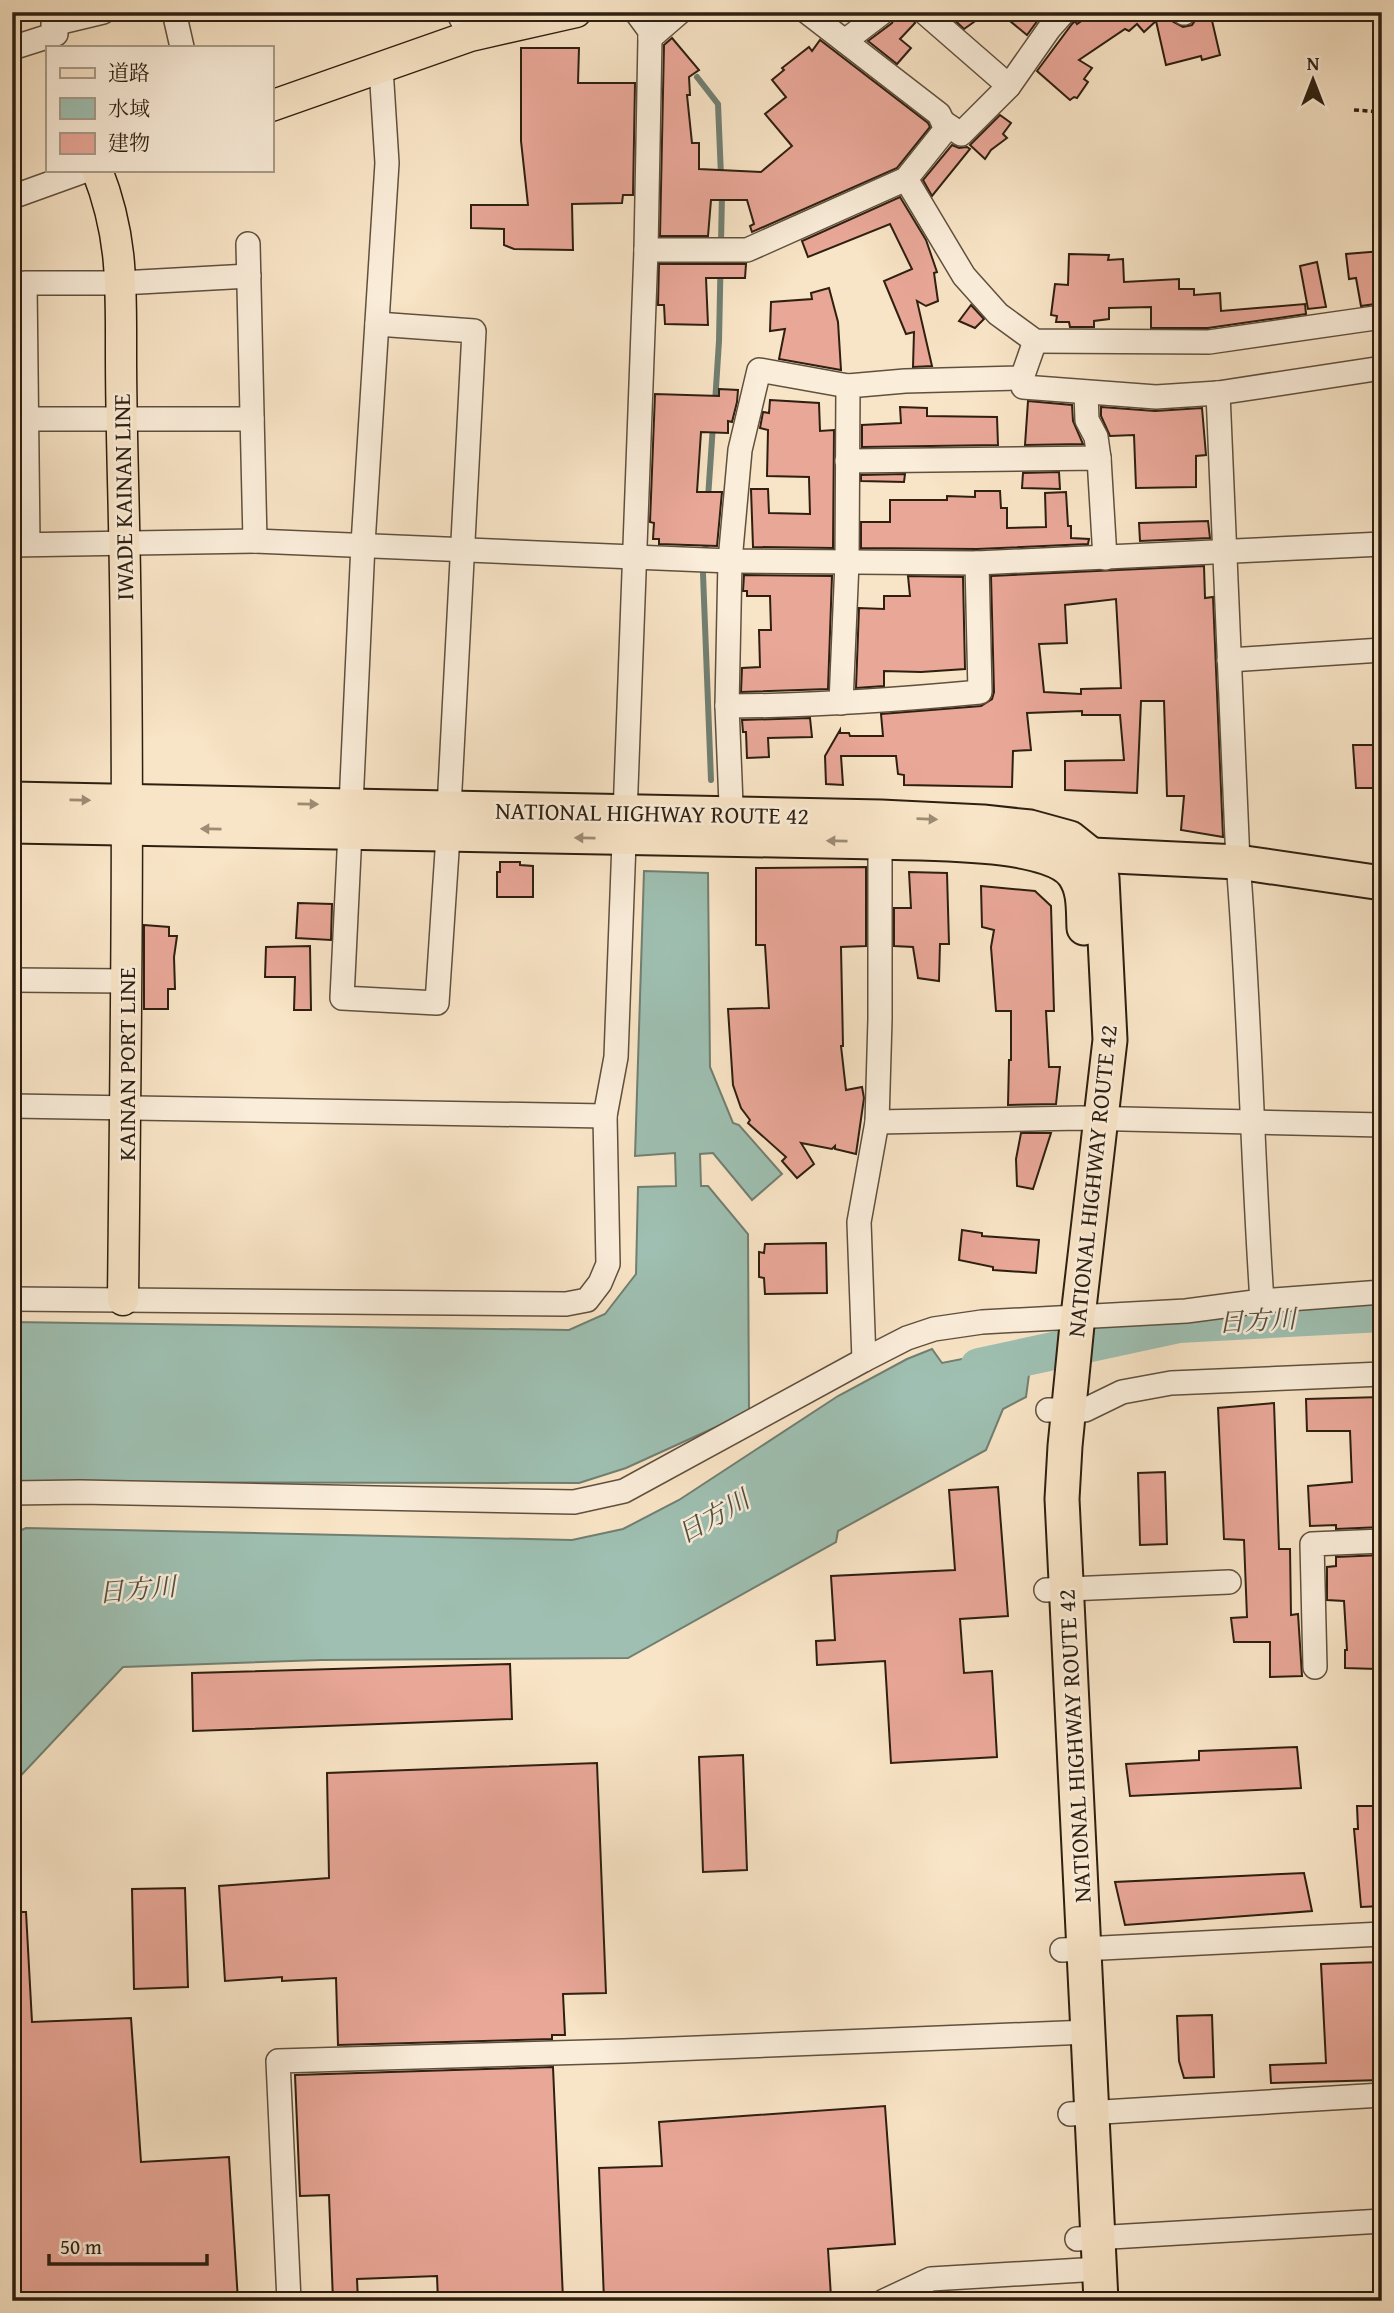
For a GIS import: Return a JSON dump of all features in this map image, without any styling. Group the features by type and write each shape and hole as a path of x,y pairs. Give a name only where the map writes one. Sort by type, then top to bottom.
{"highway":[{"name":"NATIONAL HIGHWAY ROUTE 42","path":"12,799 128,814 880,830 1029,839 1047,856 1063,864 1076,878 1082,893 1092,1119"},
{"name":"NATIONAL HIGHWAY ROUTE 42","path":"12,826 128,814"},
{"path":"1029,839 1072,830 1142,853 1163,857"},
{"path":"1029,839 1090,854 1238,862 1382,883"},
{"name":"NATIONAL HIGHWAY ROUTE 42","path":"1089,2270 1056,1590 1041,1476 1059,1405 1092,1119 1111,1040 1102,878 1090,854"},
{"path":"1105,916 1106,892 1113,871 1129,861 1163,857"}],"main road":[{"path":"273,105 381,68 464,24 576,12"},
{"name":"IWADE KAINAN LINE","path":"98,172 110,203 119,248 121,283 128,814"},
{"name":"KAINAN PORT LINE","path":"123,1300 128,814"}],"street":[{"path":"12,48 103,12"},
{"path":"174,12 182,46"},
{"path":"12,1299 566,1304 587,1300 600,1283 608,1264 605,1116 616,1057 646,250 650,31 636,12"},
{"path":"650,38 680,12"},
{"path":"646,250 747,250 906,179 946,130 939,114 807,12"},
{"path":"845,41 883,12"},
{"path":"924,12 1009,86"},
{"path":"943,122 961,134 1009,86 1064,12"},
{"path":"1075,12 1079,15 1083,12"},
{"path":"377,324 474,331 437,1003 342,998 363,544 387,163 381,68"},
{"path":"12,197 81,172"},
{"path":"906,179 964,276 999,314 1035,341 1209,342 1382,317"},
{"path":"248,244 255,541"},
{"path":"249,276 121,283 25,283 19,419 20,545 255,541 730,561 977,564 1382,544"},
{"path":"1035,341 1022,378 1024,387 1086,393 1156,397 1218,393 1382,368"},
{"path":"732,826 727,706 730,561 740,450 759,370 848,386 905,381 1022,378"},
{"path":"841,703 847,562 848,386"},
{"path":"1086,393 1087,420 1096,437 1099,458 1105,558"},
{"path":"1218,393 1238,862 1244,932 1262,1301"},
{"path":"19,419 252,419"},
{"path":"848,461 1099,458"},
{"path":"727,706 841,703 980,691 977,564"},
{"path":"1230,660 1382,650"},
{"path":"864,1360 859,1222 877,1122 880,830"},
{"path":"12,980 126,981"},
{"path":"12,1107 605,1116"},
{"path":"877,1122 1092,1119 1382,1125"},
{"path":"12,1493 94,1492 574,1502 624,1491 864,1360 907,1338 934,1329 982,1322 1068,1322 1262,1301 1382,1292"},
{"path":"1059,1405 1085,1410 1122,1392 1171,1383 1382,1374"},
{"path":"1315,1667 1312,1544 1382,1541"},
{"path":"1056,1590 1229,1583"},
{"path":"1074,1949 1382,1934"},
{"path":"289,2301 278,2061 1077,2032"},
{"path":"1081,2113 1382,2095"},
{"path":"884,2301 931,2279 1089,2270 1382,2221"}],"path":[{"path":"1354,110 1382,112"}],"water":[{"path":"644,871 708,873 710,1067 733,1123 739,1125 782,1174 752,1200 713,1153 700,1154 701,1186 708,1186 748,1234 749,1412 626,1468 579,1483 12,1482 12,1322 569,1330 605,1314 636,1274 638,1187 676,1186 675,1153 635,1156"},
{"path":"1033,1345 1026,1397 1003,1409 986,1450 838,1531 836,1542 628,1658 321,1660 123,1667 12,1785 12,1534 26,1528 572,1540 623,1529 679,1500 838,1396 907,1359 932,1349 942,1363"}],"building":[{"path":"897,12 910,12 915,23 900,39 911,48 897,64 868,41 892,23"},
{"path":"946,12 988,12 964,29"},
{"path":"999,12 1029,12 1038,20 1027,35"},
{"path":"1094,12 1170,12 1172,21 1183,27 1192,25 1198,12 1210,12 1220,55 1202,60 1201,56 1166,65 1156,21 1144,32 1137,24 1079,60 1092,68 1084,79 1088,82 1077,98 1070,100 1037,71 1072,24 1075,21 1077,24"},
{"path":"672,38 699,70 689,77 690,95 687,95 692,143 699,143 699,169 761,172 792,146 765,114 786,97 772,80 784,70 782,68 809,47 812,51 820,40 930,127 897,168 752,232 750,226 754,224 747,200 711,200 708,236 660,236 664,45"},
{"path":"521,48 579,48 578,83 635,83 633,195 623,195 622,203 572,204 573,250 514,249 504,245 504,229 471,228 471,205 528,205 521,141"},
{"path":"1000,115 1011,123 1003,134 1007,138 991,150 985,159 970,145"},
{"path":"952,145 970,149 932,196 923,180"},
{"path":"900,197 926,240 937,272 934,273 938,301 926,306 917,301 932,366 913,367 914,332 906,334 884,281 912,269 890,224 808,257 802,241"},
{"path":"1382,251 1382,303 1361,306 1356,278 1349,279 1346,254"},
{"path":"1069,254 1109,255 1108,260 1123,259 1124,282 1179,279 1179,289 1194,289 1194,295 1220,293 1221,311 1305,304 1306,314 1208,328 1151,328 1151,307 1109,308 1109,319 1094,321 1094,327 1070,327 1069,322 1056,322 1057,316 1051,315 1055,284 1068,285"},
{"path":"1317,262 1326,307 1308,309 1300,266"},
{"path":"659,264 746,264 745,278 706,278 708,325 665,324 664,305 658,305"},
{"path":"829,288 838,322 841,370 779,359 785,329 770,331 771,302 812,299 811,293"},
{"path":"971,305 984,319 975,328 959,321"},
{"path":"719,389 738,390 737,402 732,422 728,421 728,433 701,432 697,492 722,492 717,546 659,544 659,539 653,539 654,523 650,522 655,394 719,396"},
{"path":"770,400 819,403 820,431 834,430 833,548 753,547 751,489 768,489 769,513 810,514 809,477 767,476 768,430 760,428 763,412 769,413"},
{"path":"1028,401 1072,405 1073,421 1083,444 1025,445"},
{"path":"900,407 927,408 927,416 997,417 998,445 862,447 862,425 901,423"},
{"path":"1101,407 1155,411 1202,408 1206,455 1196,456 1196,487 1136,488 1134,435 1110,436 1101,416"},
{"path":"1059,472 1060,489 1022,488 1023,473"},
{"path":"905,474 904,482 861,481 861,475"},
{"path":"975,491 1000,491 1001,508 1007,508 1007,528 1046,527 1045,493 1066,492 1071,538 1089,539 1088,544 977,549 861,548 861,522 890,522 890,500 947,500 947,496 975,497"},
{"path":"1208,521 1210,538 1140,541 1139,523"},
{"path":"1204,566 1205,598 1213,597 1223,837 1181,830 1184,796 1167,796 1164,701 1141,701 1137,793 1065,790 1065,761 1124,760 1120,715 1082,715 1082,711 1027,713 1031,750 1013,751 1012,787 904,785 904,775 898,774 896,756 841,756 843,785 826,784 825,756 840,730 840,733 849,733 850,736 883,736 881,714 981,706 992,699 991,576","holes":["1116,599 1121,688 1081,689 1081,694 1044,692 1039,644 1067,643 1065,605"]},
{"path":"744,575 832,576 828,689 741,692 742,668 760,667 759,630 771,630 770,596 747,596 747,591 743,591"},
{"path":"908,576 963,577 965,669 884,671 884,686 856,688 859,608 884,609 884,596 910,596"},
{"path":"810,718 812,737 768,738 769,757 747,758 746,732 743,732 742,720"},
{"path":"1353,745 1377,745 1377,788 1356,788"},
{"path":"500,862 520,862 520,865 533,866 533,897 497,897 497,872 500,872"},
{"path":"866,867 866,946 841,947 841,1046 846,1090 862,1087 864,1098 856,1154 835,1149 835,1146 832,1149 801,1143 814,1164 797,1178 782,1161 786,1157 748,1123 750,1120 741,1108 733,1085 728,1009 769,1008 765,945 756,945 756,868"},
{"path":"909,872 947,873 949,944 940,944 939,981 918,978 913,947 894,946 894,908 911,908"},
{"path":"981,886 1035,891 1051,906 1054,1011 1046,1011 1049,1067 1060,1067 1056,1104 1008,1105 1011,1011 996,1011 991,947 994,930 982,927"},
{"path":"298,903 332,904 331,940 296,938"},
{"path":"144,925 169,927 169,936 177,936 174,957 175,989 168,989 168,1009 144,1009"},
{"path":"310,946 311,1010 294,1010 295,977 265,977 266,947"},
{"path":"1021,1133 1051,1133 1033,1189 1017,1186 1016,1159"},
{"path":"962,1230 982,1233 982,1236 1039,1240 1036,1273 993,1270 993,1267 959,1260"},
{"path":"826,1243 827,1293 765,1294 764,1278 759,1277 759,1252 764,1253 765,1244"},
{"path":"1382,1397 1382,1527 1336,1529 1336,1525 1310,1526 1308,1486 1352,1482 1350,1431 1307,1431 1306,1399"},
{"path":"1274,1403 1279,1549 1290,1549 1291,1615 1298,1614 1302,1676 1270,1677 1270,1642 1234,1642 1231,1618 1247,1617 1244,1540 1224,1539 1218,1408"},
{"path":"1165,1472 1167,1544 1140,1545 1138,1473"},
{"path":"998,1487 1008,1616 960,1619 964,1673 992,1671 997,1757 891,1763 885,1661 817,1665 816,1641 835,1640 831,1576 955,1570 949,1490"},
{"path":"1382,1555 1382,1624 1375,1624 1376,1669 1345,1668 1347,1650 1344,1601 1327,1600 1327,1567 1336,1566 1336,1557"},
{"path":"510,1664 512,1719 193,1731 192,1673"},
{"path":"1297,1747 1301,1788 1130,1796 1126,1764 1199,1760 1199,1751"},
{"path":"743,1755 747,1870 703,1872 699,1757"},
{"path":"597,1763 606,1993 563,1994 565,2035 552,2035 552,2039 338,2045 336,1978 282,1981 282,1977 225,1981 219,1886 329,1878 327,1773"},
{"path":"1357,1806 1374,1806 1375,1827 1382,1828 1382,1906 1361,1907 1354,1829 1358,1829"},
{"path":"1304,1873 1312,1911 1125,1925 1115,1882"},
{"path":"185,1888 188,1987 134,1989 132,1889"},
{"path":"12,1912 26,1912 32,2022 131,2018 141,2162 229,2157 238,2301 12,2301"},
{"path":"1382,1962 1382,2080 1271,2083 1270,2065 1326,2063 1321,1964"},
{"path":"1212,2015 1214,2077 1184,2078 1179,2061 1177,2016"},
{"path":"553,2067 563,2299 438,2301 437,2276 357,2279 358,2301 333,2301 329,2195 300,2196 295,2075"},
{"path":"885,2106 895,2244 828,2249 831,2297 776,2301 604,2301 599,2168 662,2166 659,2122"}],"waterway":[{"path":"697,77 718,104 721,176"},
{"path":"715,403 722,194"},
{"path":"708,498 713,425"},
{"path":"706,540 703,574 711,780"},
{"name":"日方川","path":"979,1367 1179,1324 1382,1313"}]}
